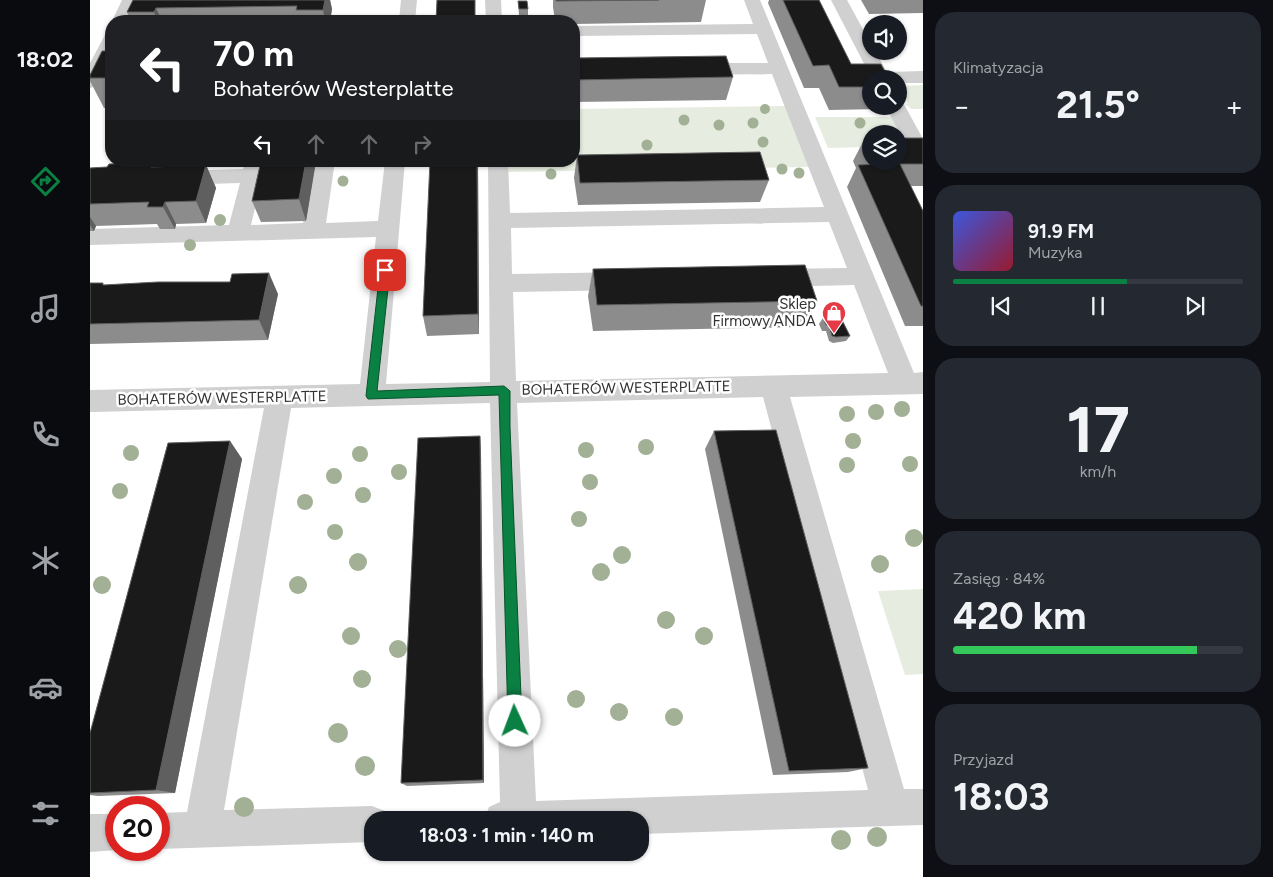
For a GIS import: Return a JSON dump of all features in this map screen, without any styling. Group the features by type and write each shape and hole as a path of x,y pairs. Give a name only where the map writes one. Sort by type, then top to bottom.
{"street":[{"path":"123,15 130,0"},
{"path":"408,15 409,0"},
{"path":"493,0 494,15"},
{"path":"752,0 862,276 914,383"},
{"path":"839,0 877,70"},
{"path":"580,32 763,29"},
{"path":"99,74 105,56"},
{"path":"671,69 778,68"},
{"path":"907,77 923,77"},
{"path":"900,115 923,157"},
{"path":"314,232 324,167"},
{"path":"372,396 394,167"},
{"path":"498,167 504,427 519,811"},
{"path":"152,178 254,168 238,234"},
{"path":"500,221 837,214"},
{"path":"90,237 388,229"},
{"path":"748,278 862,276"},
{"path":"502,283 650,280"},
{"name":"BOHATERÓW WESTERPLATTE","path":"90,401 914,383"},
{"path":"649,816 907,808 782,420 774,386"},
{"path":"202,830 271,436 280,397"},
{"path":"170,831 364,824"},
{"path":"90,833 105,832"}],"shaded area":[{"path":"923,85 923,109 911,109 907,105 907,86"},
{"path":"785,106 811,167 506,172 506,167 580,167 580,109"},
{"path":"815,117 895,117 899,125 862,125 862,147 828,148"},
{"path":"923,589 923,674 905,675 878,591"}],"building":[{"path":"133,0 325,0 323,10 296,10 297,6 156,8 154,12 127,12"},
{"path":"437,0 475,0 475,15 436,15"},
{"path":"556,0 659,0 556,1"},
{"path":"783,0 819,0 851,64 881,64 884,70 862,70 862,87 839,87 829,65 813,66"},
{"path":"518,1 527,1 528,9 519,9"},
{"path":"102,51 105,51 105,78 90,78"},
{"path":"726,56 733,77 580,80 580,58"},
{"path":"907,138 923,138 923,164 907,164"},
{"path":"760,152 769,180 580,183 578,167 580,167 580,155"},
{"path":"858,165 862,165 862,170 903,170 923,211 923,306 921,306"},
{"path":"205,167 196,201 165,202 163,207 147,207 149,202 90,204 90,168"},
{"path":"260,167 305,167 299,199 252,201"},
{"path":"430,167 477,167 478,314 423,316"},
{"path":"805,265 817,301 597,305 593,269"},
{"path":"269,273 259,320 90,324 90,283 103,283 103,285 158,282 230,282 232,274"},
{"path":"823,318 841,318 850,336 832,336 829,325 826,325"},
{"path":"776,430 868,768 789,771 714,431"},
{"path":"480,436 483,780 401,783 418,438"},
{"path":"230,441 156,790 90,793 90,733 168,443"}],"place":[{"name":"Sklep Firmowy ANDA","path":"834,334"}],"route":[{"path":"385,270 372,396 504,391 515,721"}]}
